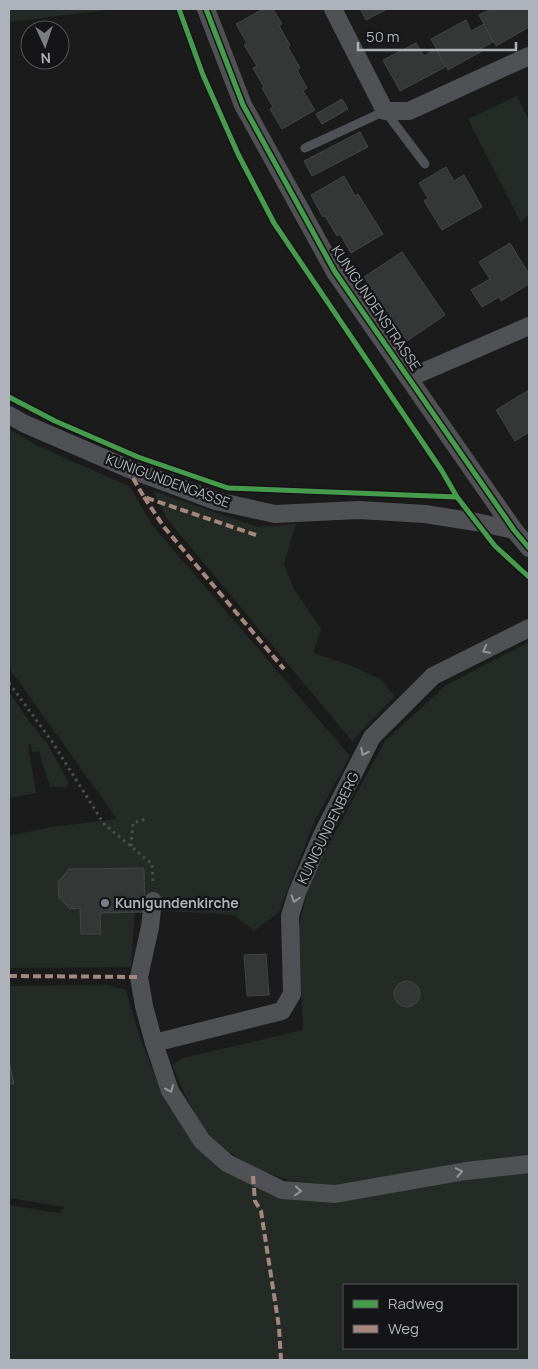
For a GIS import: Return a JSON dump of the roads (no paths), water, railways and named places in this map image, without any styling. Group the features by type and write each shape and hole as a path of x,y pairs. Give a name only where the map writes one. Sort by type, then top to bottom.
{"street":[{"name":"KUNIGUNDENSTRASSE","path":"206,9 248,113 335,272 514,530 529,548"},
{"path":"333,9 385,111 409,111 529,56"},
{"path":"409,378 529,326"},
{"name":"KUNIGUNDENGASSE","path":"9,415 25,424 127,468 216,501 274,514 359,510 433,516 514,530"},
{"name":"KUNIGUNDENBERG","path":"154,1043 282,1012 292,994 290,916 297,892 322,835 372,737 432,676 529,628"},
{"path":"154,901 139,977 144,1006 154,1043 170,1091 202,1141 227,1163 282,1190 335,1194 466,1171 529,1164"}],"lane":[{"path":"305,148 385,111 425,164"}],"place":[{"name":"Kunigundenkirche","path":"105,903"}]}
